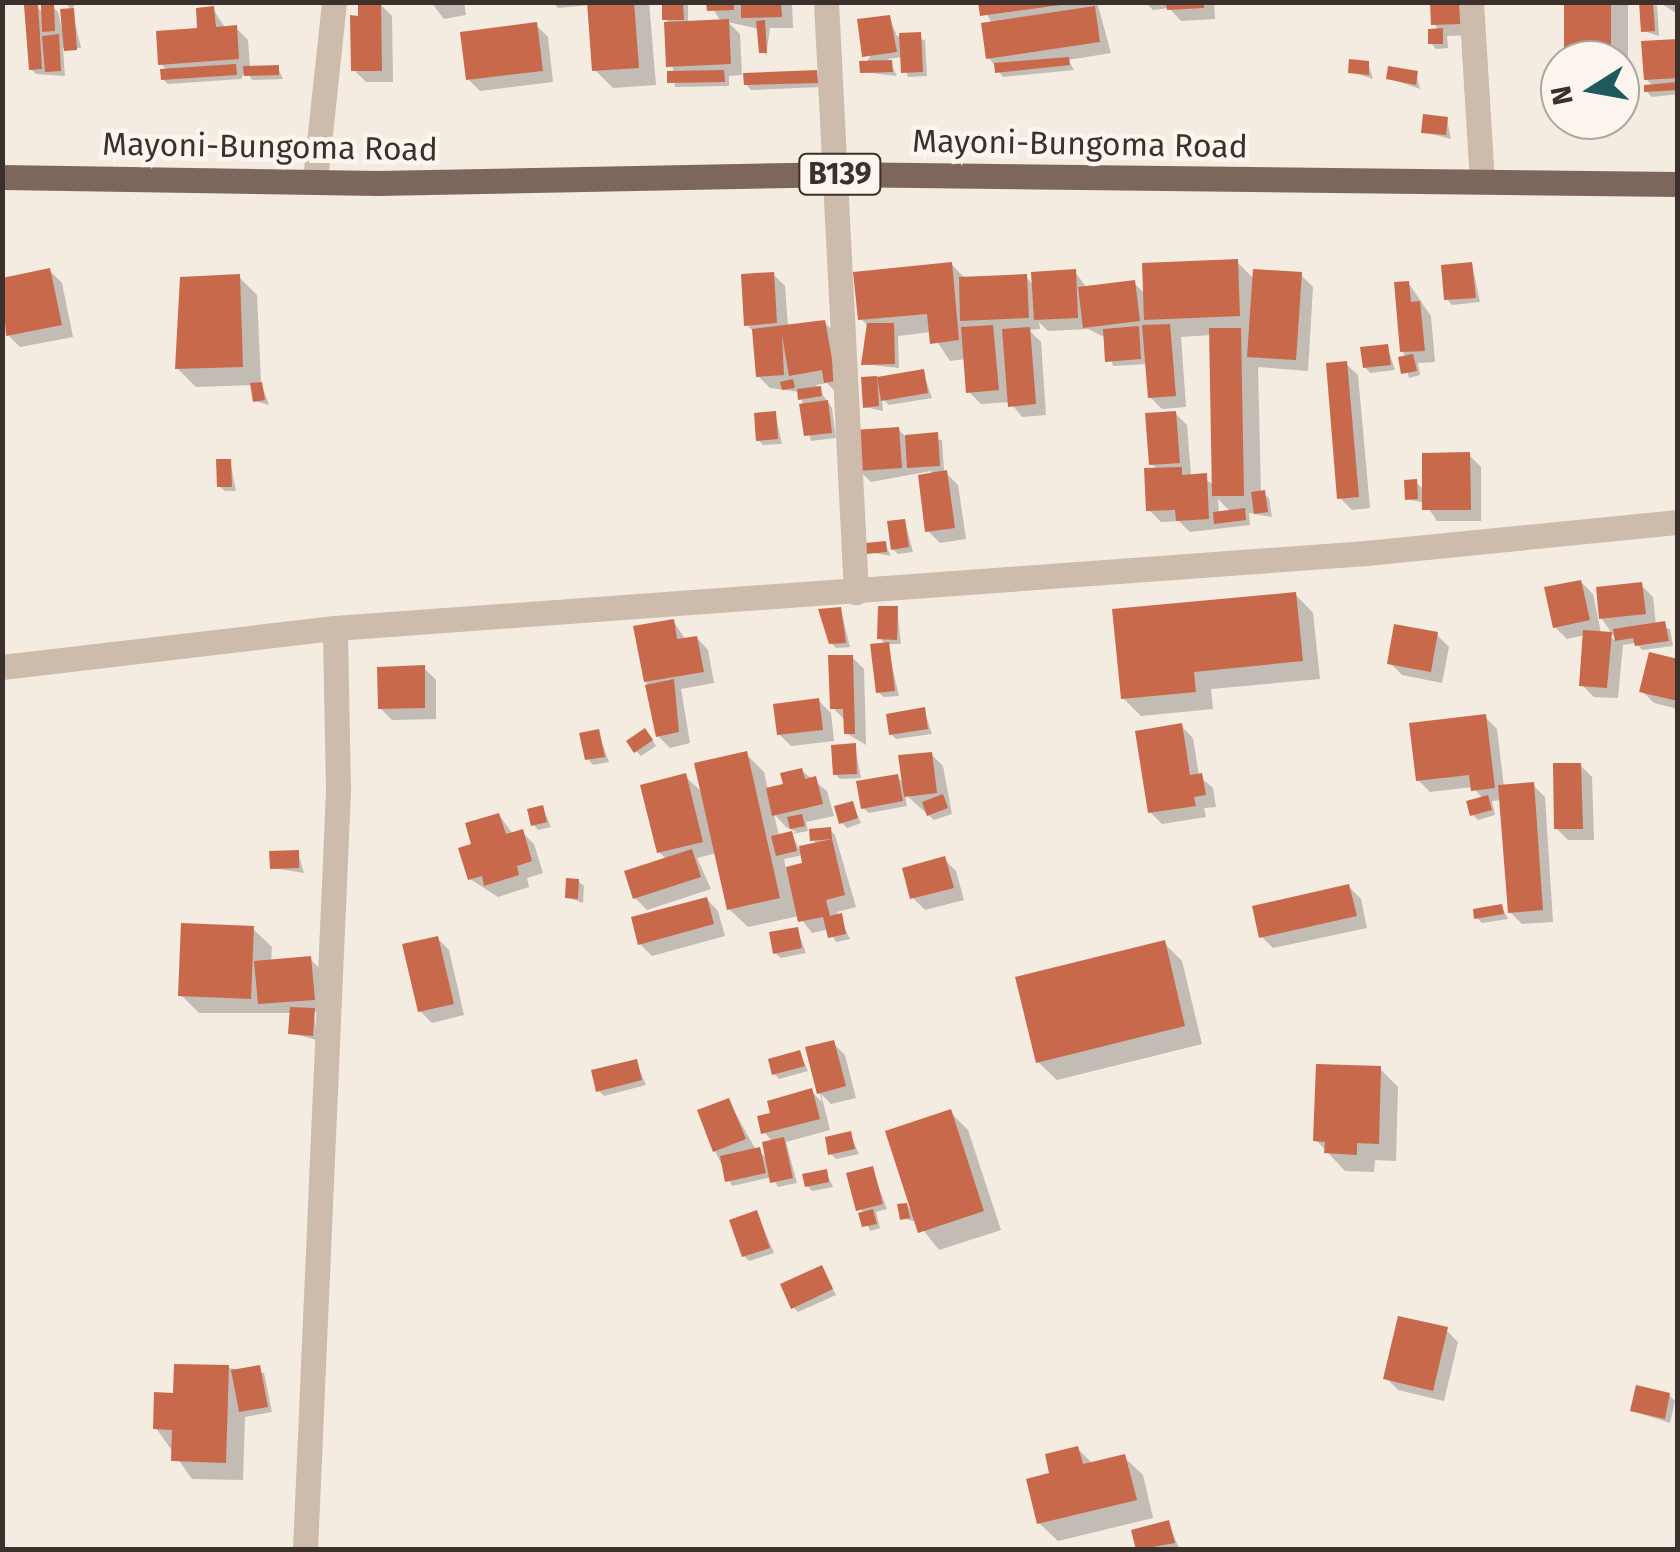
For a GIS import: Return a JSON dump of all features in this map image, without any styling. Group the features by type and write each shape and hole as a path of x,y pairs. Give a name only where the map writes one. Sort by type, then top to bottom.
{"main road":[{"name":"Mayoni-Bungoma Road","path":"2,177 316,180 832,174 1678,184"}],"street":[{"path":"316,180 334,2"},
{"path":"826,2 856,592"},
{"path":"1471,2 1482,181"},
{"path":"2,668 334,628 856,592 1678,522"},
{"path":"305,1550 338,790 334,628"}],"building":[{"path":"358,2 381,2 382,71 351,71 350,15 358,16"},
{"path":"587,2 634,2 639,68 592,71"},
{"path":"662,2 683,2 684,20 662,20"},
{"path":"706,2 734,2 734,10 707,11"},
{"path":"741,2 781,2 782,17 741,18"},
{"path":"978,2 1061,2 1061,5 980,16"},
{"path":"1166,2 1204,2 1204,8 1167,10"},
{"path":"1430,2 1461,2 1462,24 1431,25"},
{"path":"1564,2 1611,2 1611,40 1564,40"},
{"path":"1639,2 1653,2 1655,31 1641,32"},
{"path":"38,4 42,69 29,70 24,5"},
{"path":"41,5 54,5 55,31 42,32"},
{"path":"214,6 216,27 237,25 239,59 158,65 156,31 197,28 196,8"},
{"path":"1095,6 1100,42 986,59 981,23"},
{"path":"74,8 77,50 64,51 60,9"},
{"path":"890,15 897,52 862,57 857,19"},
{"path":"729,19 731,64 666,67 664,22"},
{"path":"765,20 767,53 759,53 756,21"},
{"path":"537,22 543,71 466,80 460,32"},
{"path":"1443,28 1443,44 1428,44 1428,29"},
{"path":"921,32 923,72 901,73 899,33"},
{"path":"59,34 61,71 45,72 42,36"},
{"path":"1678,39 1678,78 1644,80 1641,41"},
{"path":"1069,57 1070,65 995,73 994,63"},
{"path":"1349,59 1369,61 1369,75 1348,73"},
{"path":"892,60 893,72 860,73 859,61"},
{"path":"236,64 237,75 161,80 160,69"},
{"path":"279,65 279,75 244,76 243,66"},
{"path":"1388,66 1418,71 1416,85 1386,79"},
{"path":"724,70 725,82 667,83 667,71"},
{"path":"817,70 818,83 744,85 743,73"},
{"path":"1678,82 1678,90 1644,92 1644,85"},
{"path":"1423,114 1448,117 1446,135 1421,133"},
{"path":"1238,259 1240,316 1144,320 1142,263"},
{"path":"952,262 959,340 930,344 927,314 858,320 853,272"},
{"path":"1472,262 1476,298 1444,300 1441,265"},
{"path":"50,268 62,325 6,336 2,278"},
{"path":"1076,269 1078,318 1034,320 1031,272"},
{"path":"1253,269 1302,272 1296,360 1247,357"},
{"path":"774,272 777,323 744,326 741,274"},
{"path":"240,274 243,367 175,369 180,277"},
{"path":"1027,274 1029,318 960,321 959,277"},
{"path":"1135,280 1140,321 1083,328 1078,287"},
{"path":"1409,281 1411,302 1420,301 1425,351 1400,352 1394,282"},
{"path":"825,320 836,381 824,383 822,370 789,376 782,335 784,375 756,377 752,329"},
{"path":"867,323 894,323 895,364 861,365"},
{"path":"1170,324 1176,396 1148,398 1142,325"},
{"path":"993,325 999,390 966,393 961,327"},
{"path":"1139,326 1141,359 1105,362 1103,329"},
{"path":"1030,327 1036,404 1008,407 1002,329"},
{"path":"1209,328 1241,328 1244,496 1212,496"},
{"path":"1388,344 1391,365 1363,368 1360,347"},
{"path":"1413,354 1417,371 1401,374 1398,357"},
{"path":"1347,361 1359,497 1337,499 1326,363"},
{"path":"924,369 928,393 881,401 877,377"},
{"path":"877,376 879,406 863,408 861,377"},
{"path":"793,379 795,388 782,390 780,382"},
{"path":"262,382 265,400 253,402 250,383"},
{"path":"821,386 822,396 798,400 797,389"},
{"path":"828,400 832,433 804,436 799,404"},
{"path":"776,411 778,439 756,441 754,413"},
{"path":"1176,411 1180,463 1149,465 1145,413"},
{"path":"899,427 902,468 857,471 854,430"},
{"path":"938,432 940,466 907,468 905,435"},
{"path":"1470,452 1471,510 1422,510 1422,453"},
{"path":"216,459 231,459 232,487 217,487"},
{"path":"1182,467 1182,475 1207,473 1209,519 1176,521 1175,510 1146,511 1144,468"},
{"path":"947,470 955,528 925,532 918,475"},
{"path":"1417,479 1418,499 1405,500 1404,480"},
{"path":"1265,490 1268,512 1254,514 1251,492"},
{"path":"1245,508 1246,520 1214,524 1213,512"},
{"path":"905,519 909,547 891,550 887,521"},
{"path":"886,541 887,552 866,554 865,543"},
{"path":"1581,580 1590,620 1553,628 1544,587"},
{"path":"1642,582 1646,614 1599,619 1596,587"},
{"path":"1296,592 1303,661 1194,672 1196,692 1121,699 1112,609"},
{"path":"878,606 898,606 897,640 877,639"},
{"path":"841,607 846,643 829,644 818,609"},
{"path":"674,619 677,639 697,636 704,672 644,682 633,626"},
{"path":"1665,621 1669,641 1635,646 1633,638 1615,641 1613,629"},
{"path":"1394,624 1438,632 1431,672 1387,664"},
{"path":"1583,630 1612,632 1607,688 1579,686"},
{"path":"889,642 895,691 876,693 870,644"},
{"path":"1649,652 1678,659 1678,701 1639,692"},
{"path":"828,655 853,655 855,734 844,734 843,709 830,709"},
{"path":"425,665 425,708 378,709 377,667"},
{"path":"674,679 679,732 656,737 645,685"},
{"path":"819,698 823,730 777,735 773,704"},
{"path":"925,707 928,729 889,735 886,714"},
{"path":"1486,714 1495,788 1471,791 1469,775 1416,781 1409,723"},
{"path":"1182,723 1190,775 1202,773 1206,795 1194,797 1196,806 1148,813 1135,731"},
{"path":"645,728 653,740 634,753 626,741"},
{"path":"599,729 605,757 585,760 579,733"},
{"path":"856,743 857,774 833,775 831,745"},
{"path":"747,751 780,898 727,910 694,763"},
{"path":"932,752 937,793 904,797 898,755"},
{"path":"1553,763 1581,763 1583,829 1554,829"},
{"path":"802,768 805,779 816,776 823,804 772,816 766,788 783,784 780,773"},
{"path":"686,773 703,842 657,853 640,785"},
{"path":"898,774 903,801 861,809 856,781"},
{"path":"1534,782 1543,910 1508,913 1498,785"},
{"path":"943,794 948,808 927,816 922,802"},
{"path":"1488,795 1492,810 1470,816 1466,801"},
{"path":"853,801 858,818 839,824 834,806"},
{"path":"543,805 547,822 531,826 527,809"},
{"path":"499,813 506,834 523,829 532,861 517,866 519,875 484,886 482,876 468,880 458,848 471,844 465,823"},
{"path":"802,814 805,826 790,829 787,817"},
{"path":"831,827 832,839 810,841 809,829"},
{"path":"792,831 797,851 776,856 771,836"},
{"path":"832,839 845,895 826,900 830,916 842,913 846,934 828,938 823,917 798,922 786,867 802,863 799,846"},
{"path":"692,849 701,877 633,899 624,871"},
{"path":"299,850 299,868 270,869 269,851"},
{"path":"945,856 954,888 910,899 902,868"},
{"path":"566,878 579,879 578,899 565,898"},
{"path":"1349,884 1357,916 1259,938 1252,906"},
{"path":"707,897 714,924 638,945 631,917"},
{"path":"1502,904 1504,914 1474,919 1473,909"},
{"path":"181,923 254,926 251,999 178,996"},
{"path":"798,927 802,948 773,954 769,932"},
{"path":"438,936 454,1004 418,1012 402,944"},
{"path":"1165,940 1185,1026 1036,1063 1015,977"},
{"path":"311,956 315,1000 258,1004 254,961"},
{"path":"290,1007 315,1008 313,1036 288,1034"},
{"path":"834,1040 846,1086 817,1094 805,1047"},
{"path":"800,1050 805,1066 772,1075 768,1059"},
{"path":"637,1059 642,1080 596,1092 591,1070"},
{"path":"1316,1064 1381,1066 1379,1144 1357,1143 1357,1155 1324,1153 1325,1142 1313,1141"},
{"path":"812,1088 820,1119 761,1134 757,1116 770,1113 767,1101"},
{"path":"729,1098 746,1139 713,1152 697,1110"},
{"path":"951,1109 984,1211 918,1233 885,1131"},
{"path":"851,1131 855,1149 828,1155 825,1137"},
{"path":"784,1137 793,1178 770,1183 762,1142"},
{"path":"760,1147 766,1173 725,1182 720,1156"},
{"path":"873,1166 883,1204 856,1211 846,1173"},
{"path":"827,1169 829,1182 805,1187 802,1174"},
{"path":"907,1203 910,1218 900,1220 897,1204"},
{"path":"873,1209 877,1224 862,1227 858,1213"},
{"path":"757,1210 770,1248 742,1257 729,1220"},
{"path":"822,1265 833,1289 791,1309 780,1284"},
{"path":"1398,1316 1448,1327 1433,1391 1383,1379"},
{"path":"174,1364 229,1365 226,1463 171,1461 172,1430 153,1429 154,1392 173,1393"},
{"path":"260,1365 268,1407 239,1412 231,1370"},
{"path":"1636,1385 1670,1393 1665,1419 1630,1411"},
{"path":"1078,1446 1083,1464 1125,1454 1137,1500 1037,1524 1026,1479 1049,1473 1045,1454"},
{"path":"1169,1520 1175,1543 1136,1550 1131,1530"}]}
